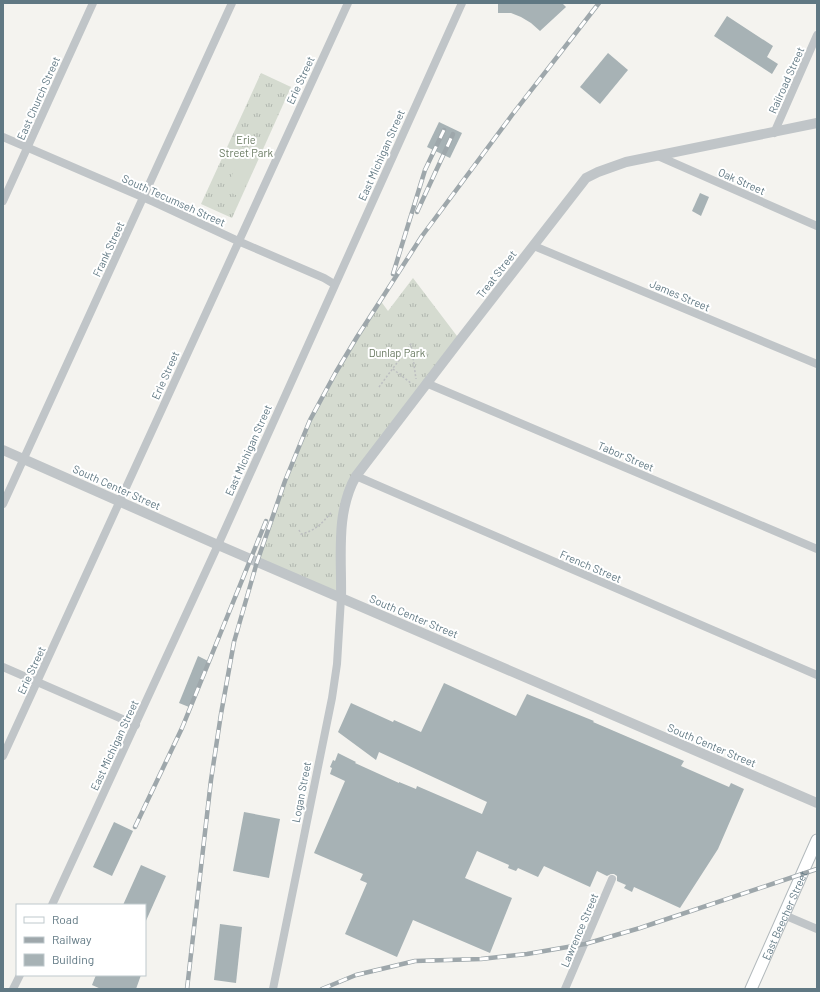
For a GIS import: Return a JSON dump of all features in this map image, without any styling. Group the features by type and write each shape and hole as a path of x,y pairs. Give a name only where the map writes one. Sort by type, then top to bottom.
{"main road":[{"name":"East Beecher Street","path":"751,989 817,840"}],"street":[{"name":"East Church Street","path":"3,201 93,3"},
{"name":"Frank Street","path":"3,504 232,3"},
{"name":"Erie Street","path":"3,756 348,3"},
{"name":"East Michigan Street","path":"52,904 218,545 459,4"},
{"name":"Railroad Street","path":"774,132 817,35"},
{"name":"Treat Street","path":"341,598 342,524 346,499 350,486 426,383 586,178 611,166 817,123"},
{"name":"South Tecumseh Street","path":"3,137 324,278 334,284"},
{"name":"Oak Street","path":"658,156 817,226"},
{"name":"James Street","path":"534,246 817,364"},
{"name":"Tabor Street","path":"426,383 817,549"},
{"name":"South Center Street","path":"3,450 218,545 817,803"},
{"name":"French Street","path":"356,476 817,675"},
{"name":"Logan Street","path":"273,989 332,698 337,664 341,598"},
{"path":"3,667 136,725"},
{"name":"Lawrence Street","path":"565,989 612,879"},
{"path":"784,915 817,929"},
{"path":"13,989 20,976"}],"path":[{"path":"379,388 411,344 416,379"},
{"path":"393,369 412,384"},
{"path":"299,530 301,534 310,532 322,524 331,513"}],"green space":[{"name":"Erie Street Park","path":"261,73 291,87 232,218 201,204"},
{"path":"240,158 255,165 240,197 225,190"},
{"name":"Dunlap Park","path":"413,278 460,340 426,383 346,499 341,598 257,562 285,481 310,420 336,372 380,300 388,311"}],"building":[{"path":"498,3 562,3 566,7 540,31 521,17 511,13 498,13"},
{"path":"727,16 773,46 767,57 778,64 772,74 714,36"},
{"path":"608,53 628,70 600,104 580,87"},
{"path":"439,122 462,133 450,158 427,147"},
{"path":"700,193 709,197 701,216 692,211"},
{"path":"198,656 208,661 189,707 179,703"},
{"path":"444,683 516,716 527,694 594,721 593,722 684,761 681,766 729,787 731,783 744,789 718,849 680,908 634,887 632,892 624,888 626,885 617,881 617,876 614,874 607,876 597,871 590,887 544,866 538,877 518,868 516,871 508,868 509,865 477,851 465,878 512,898 490,953 413,920 397,957 345,934 367,883 360,880 363,874 314,853 345,781 330,774 332,768 330,767 333,760 335,761 338,753 356,762 355,763 399,783 416,789 417,786 482,814 487,802 379,752 376,760 338,732 351,703 393,722 394,720 421,732"},
{"path":"244,812 280,819 269,878 233,871"},
{"path":"114,822 133,831 112,876 93,867"},
{"path":"141,865 166,876 146,921 146,904 123,904"},
{"path":"220,924 242,927 236,983 214,980"},
{"path":"96,976 141,976 136,989 101,989 92,985"}],"railway":[{"path":"187,989 211,780 234,642 257,562 285,481 310,420 357,337 422,236 512,115 599,3"},
{"path":"393,274 425,170 444,130"},
{"path":"417,212 453,134"},
{"path":"135,827 182,728 266,521"},
{"path":"322,989 356,975 415,961 481,959 527,954 585,944 640,928 817,869"}]}
